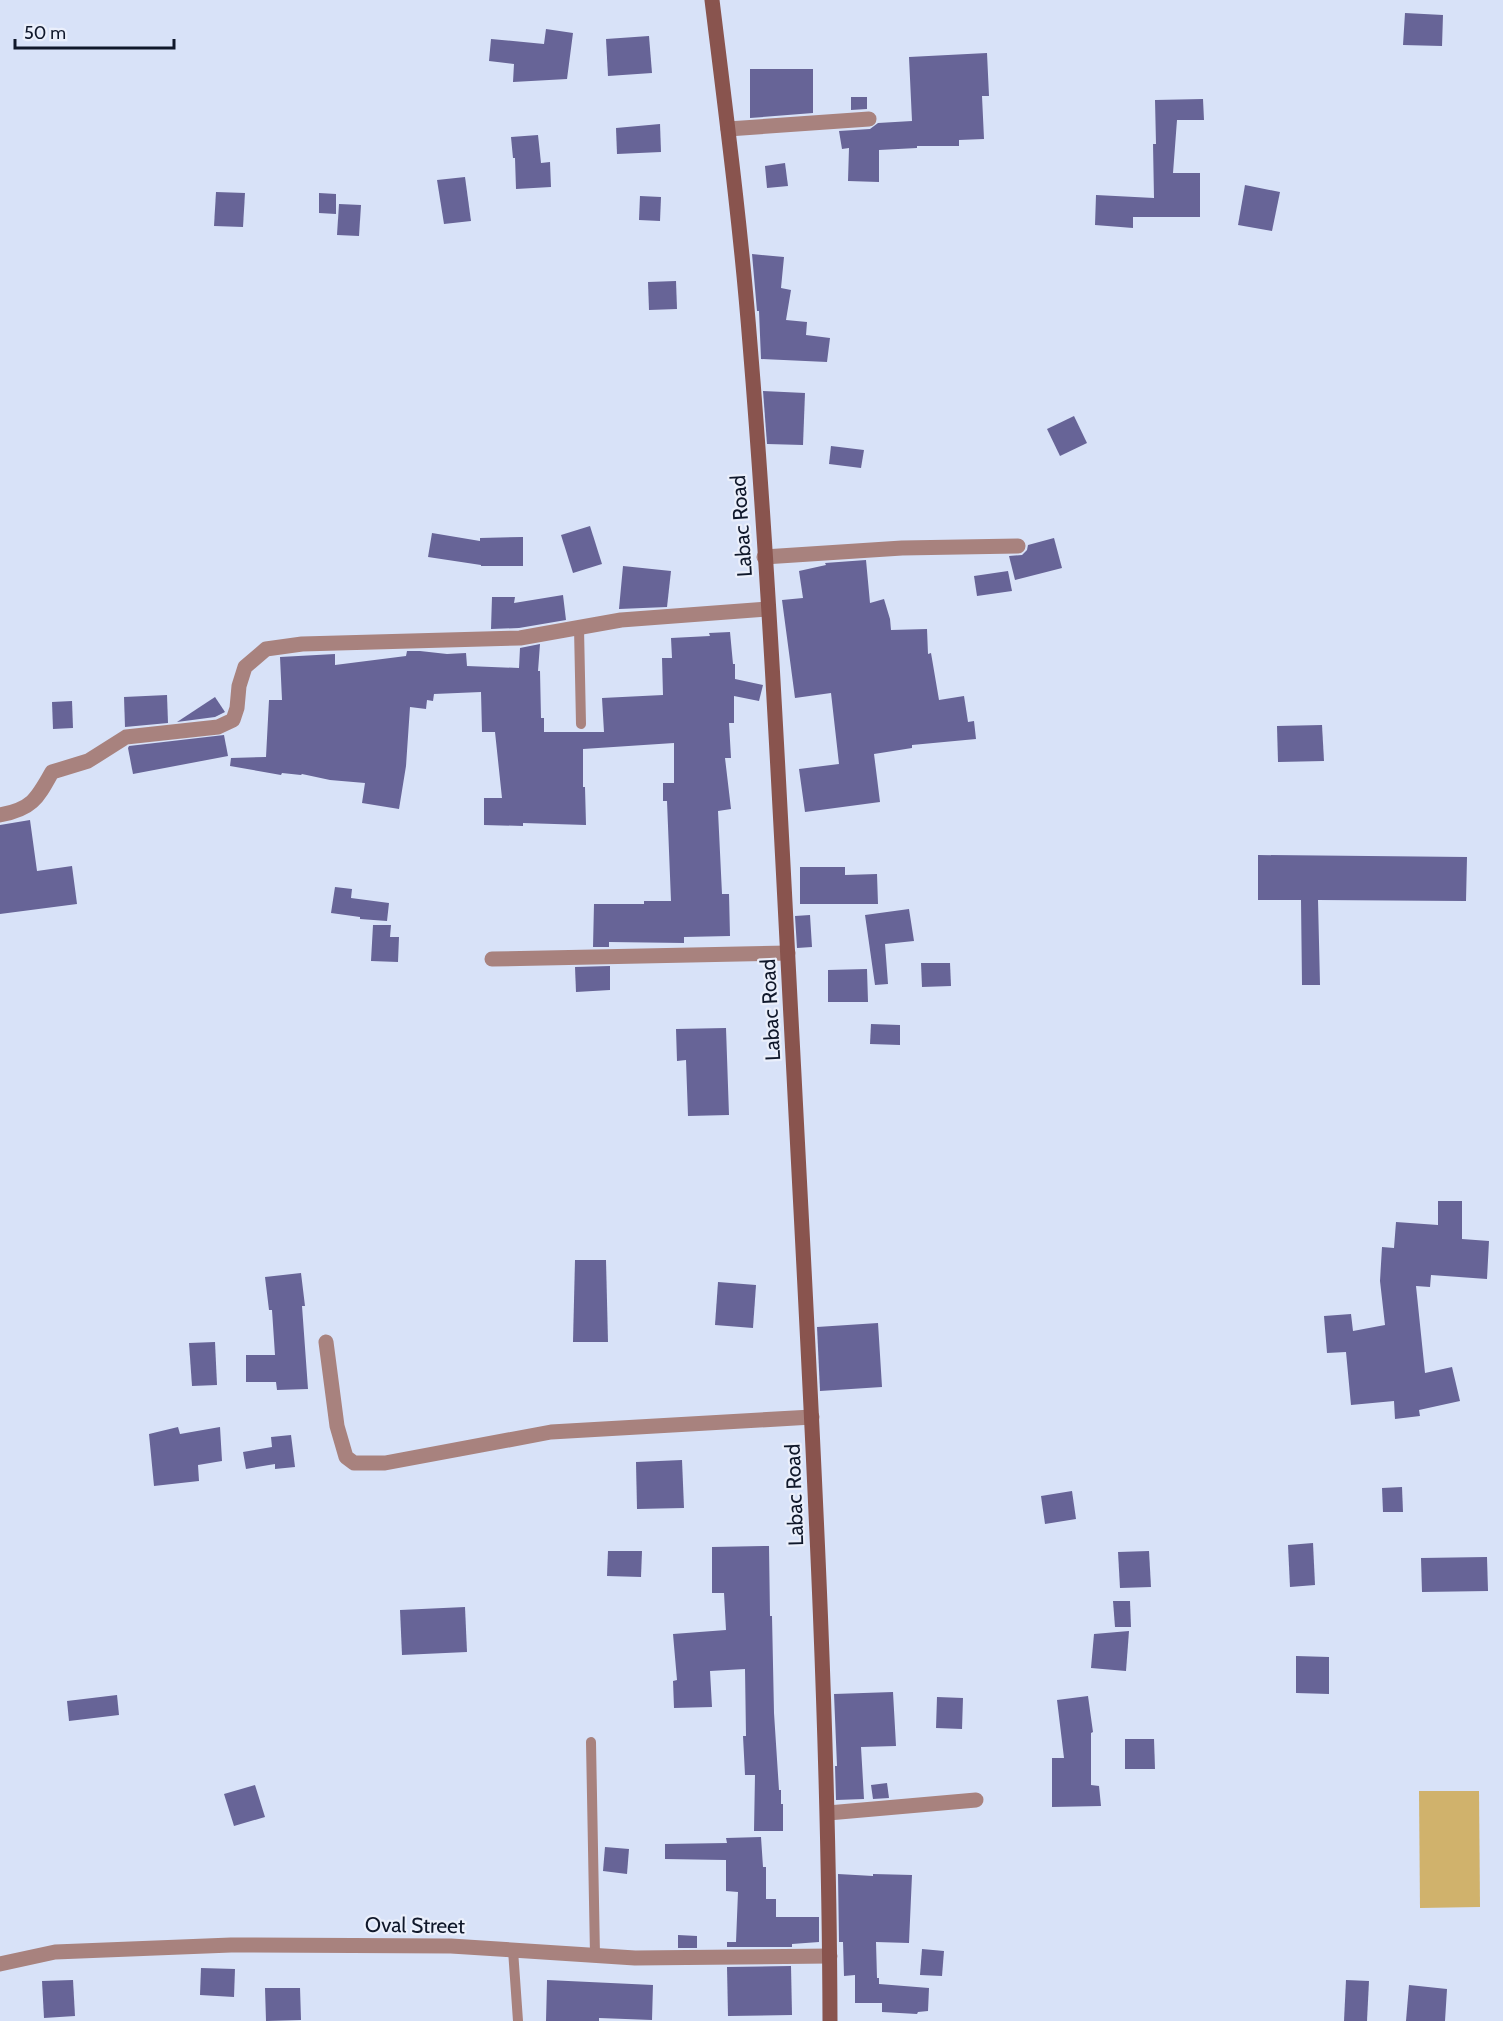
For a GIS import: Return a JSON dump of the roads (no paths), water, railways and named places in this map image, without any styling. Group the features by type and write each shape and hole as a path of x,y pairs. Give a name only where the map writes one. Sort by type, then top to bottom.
{"street":[{"name":"Labac Road","path":"712,0 750,343 768,609 812,1418 828,1813 830,2021"},
{"path":"728,129 869,119"},
{"path":"764,557 902,548 1018,546"},
{"path":"0,815 18,812 37,799 52,772 88,761 126,737 218,727 233,720 237,708 238,686 245,667 266,649 302,644 520,638 621,620 768,609"},
{"path":"492,959 788,953"},
{"path":"326,1342 337,1426 346,1457 354,1463 385,1463 551,1432 812,1418"},
{"path":"828,1813 976,1800"},
{"name":"Oval Street","path":"0,1964 55,1952 231,1945 451,1946 635,1958 830,1956"}],"lane":[{"path":"579,628 581,724"},
{"path":"591,1742 595,1955"},
{"path":"513,1950 518,2021"}]}
